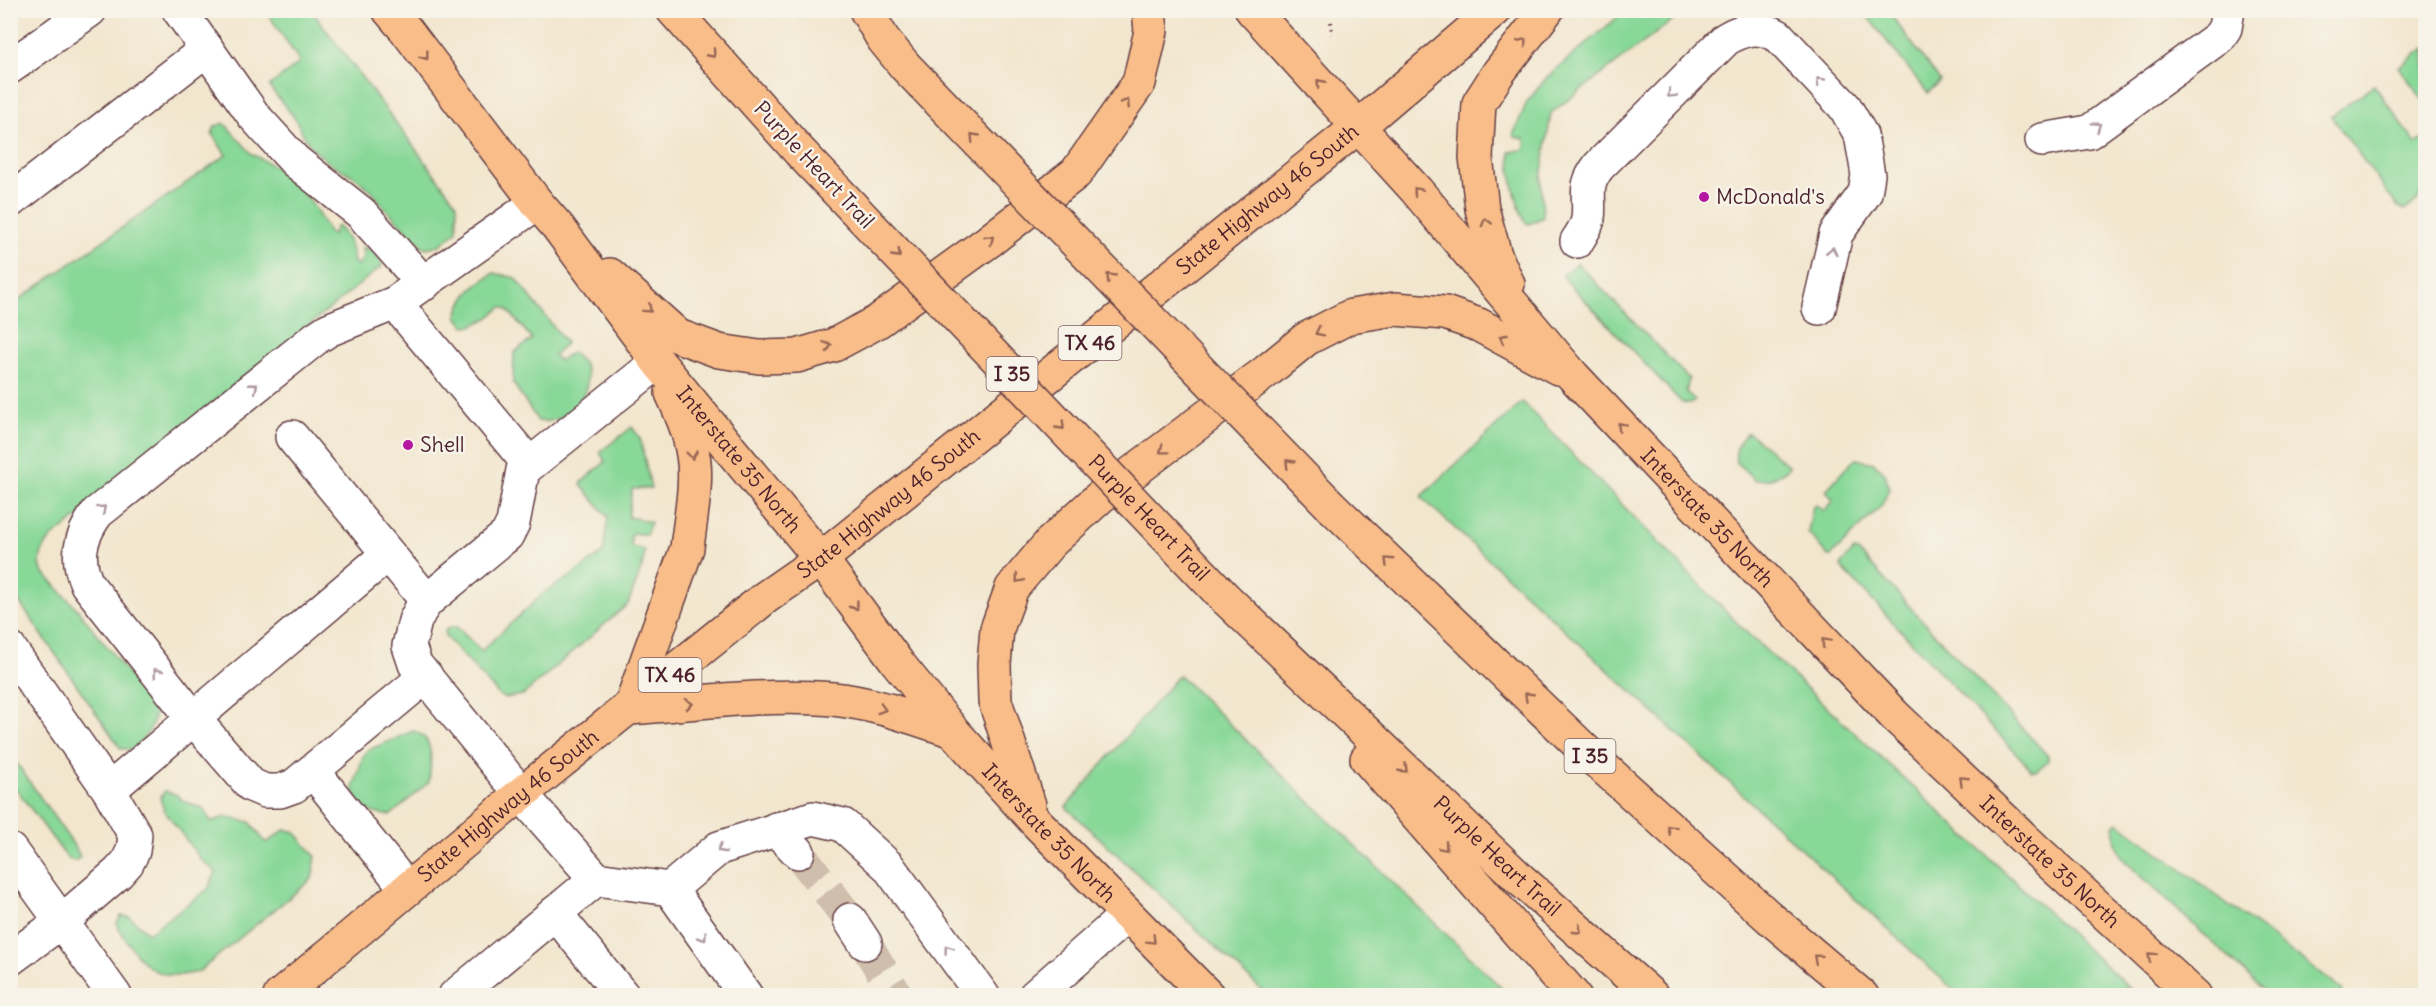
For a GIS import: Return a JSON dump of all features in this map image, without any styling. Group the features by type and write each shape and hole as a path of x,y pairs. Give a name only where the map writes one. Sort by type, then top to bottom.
{"main road":[{"name":"Interstate 35 North","path":"389,10 537,203 558,227 658,362 821,559 897,662 953,731 1035,821 1208,996"},
{"name":"Purple Heart Trail","path":"673,10 799,151 1225,598 1521,880 1652,996"},
{"name":"I 35","path":"858,10 905,66 1330,505 1595,760 1770,918 1862,996"},
{"path":"866,10 882,39"},
{"path":"558,227 678,336 719,351 759,357 797,356 834,345 877,322 989,241 1076,173 1139,83 1151,31 1149,10"},
{"name":"Interstate 35 North","path":"1252,10 1359,126 1573,376 1894,715 2194,996"},
{"name":"State Highway 46 South","path":"280,996 521,794 766,597 821,559 1359,126 1496,10"},
{"path":"1523,315 1495,255 1482,209 1476,157 1479,104 1499,72 1548,10"},
{"path":"1035,821 995,701 994,664 997,630 1012,588 1050,543 1100,497 1306,339 1352,316 1395,309 1445,313 1479,326 1573,376"},
{"path":"658,362 685,421 694,457 692,503 687,548 630,708 784,698 833,699 872,706 953,731"},
{"path":"1225,598 1574,996"}],"lane":[{"path":"10,67 90,10"},
{"path":"180,10 254,116 295,161 361,213 424,284"},
{"path":"2042,140 2089,132 2219,37 2225,28 2228,10"},
{"path":"1577,241 1588,220 1587,196 1592,174 1599,166 1726,39 1753,28 1766,30 1778,36 1845,107 1861,135 1868,175 1865,194 1836,234 1820,308"},
{"path":"10,201 207,49"},
{"path":"426,676 294,786 280,791 266,791 251,785 193,718 87,584 80,569 84,536 97,513 316,338 328,330 396,303 537,203"},
{"path":"396,303 529,464"},
{"path":"658,362 523,470 513,523 507,535 427,601 415,621 409,646 415,664 521,794 596,879 670,889 746,996"},
{"path":"292,437 427,601"},
{"path":"109,790 388,554"},
{"path":"10,649 109,790 135,835 133,851 127,863 118,873 61,922 10,959"},
{"path":"313,771 407,889"},
{"path":"670,889 719,848 787,841 813,818 843,825 888,866 983,996"},
{"path":"10,850 115,996"},
{"path":"455,996 596,879"},
{"path":"555,913 623,996"},
{"path":"1035,996 1127,915"}],"path":[{"path":"1331,22 1332,34"}],"green space":[{"path":"1626,10 1685,11 1551,113 1541,179 1543,217 1529,224 1525,222 1516,196 1510,152 1525,149 1525,139 1513,135 1527,102 1547,77"},
{"path":"266,11 312,11 457,204 457,231 440,245 426,248 421,245 384,207 372,191 353,176 328,162 305,138 294,117 270,88 270,85 298,64 299,60"},
{"path":"1863,11 1888,11 1940,81 1928,93"},
{"path":"2425,48 2425,103 2399,67"},
{"path":"2374,85 2416,144 2425,137 2426,179 2424,189 2420,198 2404,210 2397,206 2331,116"},
{"path":"224,123 252,154 277,168 295,182 311,202 330,234 333,235 338,226 349,243 354,263 358,265 363,259 362,247 375,253 382,266 206,409 136,473 51,538 43,550 40,561 42,571 78,610 153,705 154,719 150,730 133,749 121,749 11,590 10,306 226,155 212,134 215,126"},
{"path":"1576,264 1689,379 1686,392 1695,400 1691,404 1682,403 1564,278 1563,275"},
{"path":"494,273 516,278 566,343 554,355 559,361 572,352 585,366 586,388 582,397 576,406 558,419 538,421 513,383 514,353 532,339 507,309 502,307 488,318 471,326 464,326 457,316 466,296"},
{"path":"1522,402 1744,630 2137,995 1959,995 1421,497"},
{"path":"632,427 640,438 651,488 632,489 628,517 651,522 646,535 634,533 631,535 631,547 645,550 642,567 628,604 523,695 504,698 445,636 445,631 450,627 457,627 481,651 546,591 573,575 603,552 608,517 581,485 605,462 600,452"},
{"path":"1748,432 1789,466 1788,469 1771,479 1755,480 1736,462 1738,445"},
{"path":"1856,459 1874,463 1885,473 1889,489 1882,505 1831,556 1828,556 1808,532 1813,506 1817,505 1824,511 1833,500 1826,490"},
{"path":"1854,550 1858,551 2048,756 2048,761 2037,770 2032,770 1841,567"},
{"path":"1179,675 1509,995 1267,995 1066,807"},
{"path":"413,731 420,734 429,745 431,760 429,782 391,815 377,814 367,810 359,802 353,788 363,757 368,750"},
{"path":"11,755 77,850 80,857 75,861 68,859 11,782"},
{"path":"165,791 204,809 211,822 225,817 250,822 265,842 284,830 294,831 316,857 312,879 198,972 182,975 169,975 149,967 141,960 118,928 117,923 121,916 130,917 148,933 208,889 216,872 201,860 164,810 160,798"},
{"path":"2118,822 2340,988 2343,991 2340,995 2269,995 2125,861 2116,841 2114,826"}],"tunnel":[{"path":"798,852 850,920"},
{"path":"865,943 897,996"}],"place":[{"name":"McDonald's","path":"1704,197"},
{"name":"Shell","path":"408,445"}]}
